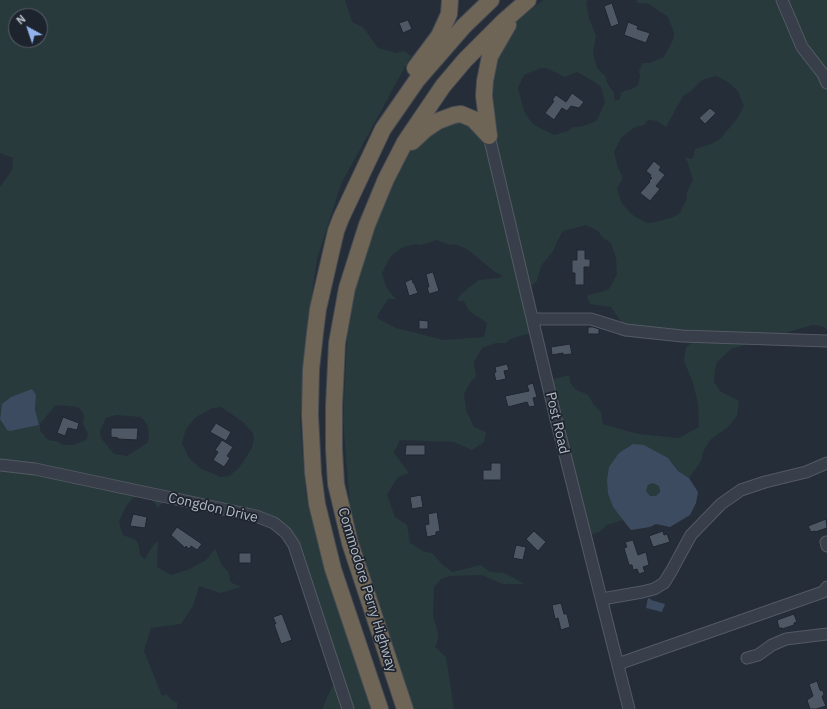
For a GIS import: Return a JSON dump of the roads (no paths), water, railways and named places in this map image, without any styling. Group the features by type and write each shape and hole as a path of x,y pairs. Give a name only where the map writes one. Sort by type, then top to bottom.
{"highway":[{"path":"383,129 385,122 409,77 439,36 449,14 450,0"},
{"name":"Commodore Perry Highway","path":"380,709 328,552 317,504 310,415 311,369 314,333 333,243 341,218 383,129 417,80 464,26 490,0"},
{"path":"490,136 484,96 485,81 490,56 512,19 527,1"},
{"name":"Commodore Perry Highway","path":"405,709 350,543 336,484 334,422 338,343 347,288 356,254 367,225 386,179 405,142 443,86 465,60 504,21 527,1"},
{"path":"386,179 405,150 426,129 446,117 471,114 478,110 481,106 484,96"},
{"path":"461,114 473,119 490,136"},
{"path":"310,415 316,432 319,435 325,435 328,433 334,422"},
{"path":"312,452 320,446 326,444 334,449"}],"street":[{"path":"782,0 802,47 827,83"},
{"name":"Post Road","path":"490,136 561,440 629,709"},
{"path":"533,319 591,319 626,330 682,336 827,341"},
{"path":"602,599 654,589 664,583 691,536 721,504 741,490 765,482 806,472 827,463"},
{"name":"Congdon Drive","path":"0,465 35,469 256,516 274,524 286,533 294,545 348,709"},
{"path":"618,664 823,592 827,587"},
{"path":"746,658 758,655 772,645 786,639 827,634"}],"water":[{"path":"32,389 36,395 35,409 39,425 10,431 7,430 0,419 2,404 11,397"},
{"path":"633,444 644,445 668,458 678,471 689,478 698,492 696,503 690,515 670,527 656,524 650,527 631,530 613,507 608,494 607,480 609,467 619,453","holes":["653,483 659,486 660,492 656,496 650,496 646,491 648,485"]},
{"path":"648,598 665,604 662,612 646,608"}]}
